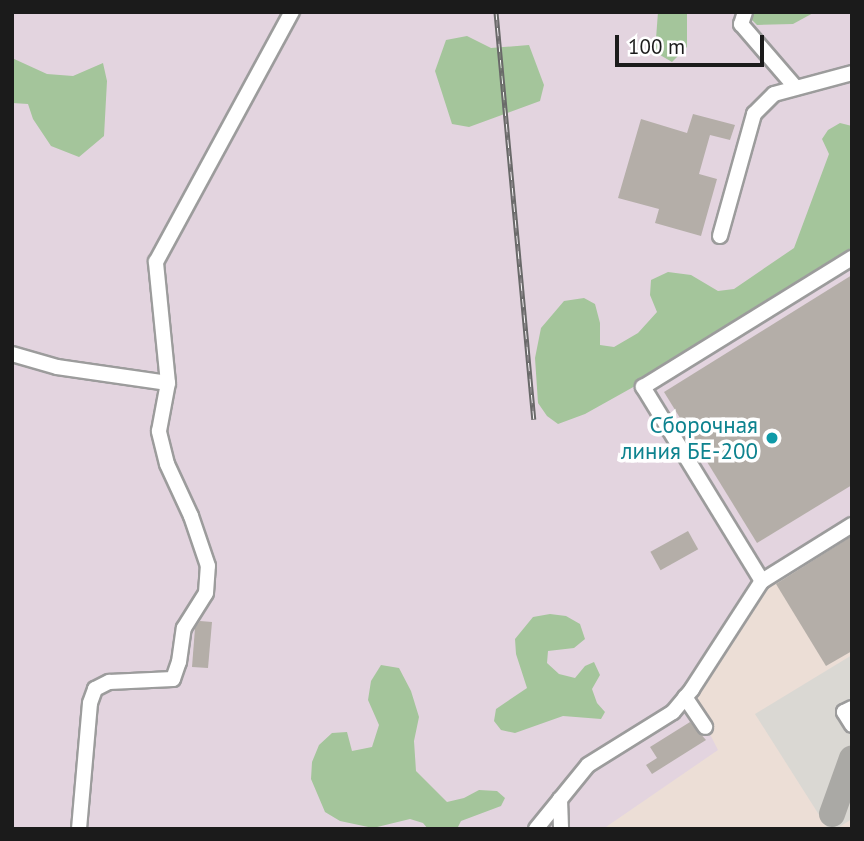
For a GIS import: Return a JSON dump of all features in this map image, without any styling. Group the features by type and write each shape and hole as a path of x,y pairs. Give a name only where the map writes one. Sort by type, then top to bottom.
{"lane":[{"path":"79,829 90,703 95,689 109,682 173,678 179,662 184,628 206,593 208,566 191,516 167,464 159,431 168,383 156,262 292,12"},
{"path":"746,12 741,24 796,88"},
{"path":"720,236 754,114 774,94 852,73"},
{"path":"762,581 643,387 852,258"},
{"path":"12,354 57,367 168,383"},
{"path":"536,829 588,765 673,712 762,581 852,525"},
{"path":"685,697 705,727"},
{"path":"852,708 844,712 852,725"},
{"path":"560,799 561,829"}],"shaded area":[{"path":"12,12 852,12 852,829 12,829"},
{"path":"852,529 852,829 603,829 718,750 690,695 766,583"},
{"path":"852,655 852,819 836,829 828,829 755,714"}],"green space":[{"path":"658,12 687,12 687,47 672,62 655,52"},
{"path":"744,12 815,12 793,24 757,25"},
{"path":"467,36 491,48 529,45 544,85 540,101 469,127 452,124 435,71 446,40"},
{"path":"12,58 47,74 73,76 103,63 107,81 104,136 79,157 51,146 33,119 28,104 12,103"},
{"path":"840,123 852,126 852,252 662,371 585,414 558,424 547,416 538,403 535,358 541,328 564,301 584,298 595,304 600,323 600,345 614,347 638,333 657,312 650,295 651,280 668,272 691,275 718,291 734,289 794,248 829,154 822,139 828,130"},
{"path":"550,614 566,616 580,624 585,639 574,648 548,651 547,663 559,674 575,678 585,666 594,662 600,675 592,689 597,703 605,712 601,719 563,716 515,733 501,730 494,721 496,709 527,688 516,654 515,639 533,617"},
{"path":"381,665 399,668 411,691 419,717 414,741 416,771 447,802 464,798 479,790 497,791 505,798 501,806 461,821 457,829 428,829 423,823 410,819 373,828 340,821 325,812 311,779 312,762 319,745 332,733 347,732 352,751 372,747 379,725 368,700 371,681"}],"building":[{"path":"693,114 735,125 730,140 710,135 699,174 717,179 701,236 655,223 659,209 618,198 641,119 687,133"},
{"name":"Сборочная линия БЕ-200","path":"852,275 852,485 757,543 664,392"},
{"path":"688,531 698,549 661,570 650,552"},
{"path":"852,536 852,651 826,666 776,584"},
{"path":"200,621 212,622 208,668 192,667 195,628"},
{"path":"690,722 706,740 652,774 646,765 657,758 650,747"}],"taxiway":[{"path":"832,814 852,758"}],"railway":[{"path":"496,12 534,419"}],"place":[{"name":"Сборочная линия БЕ-200","path":"772,438"}]}
